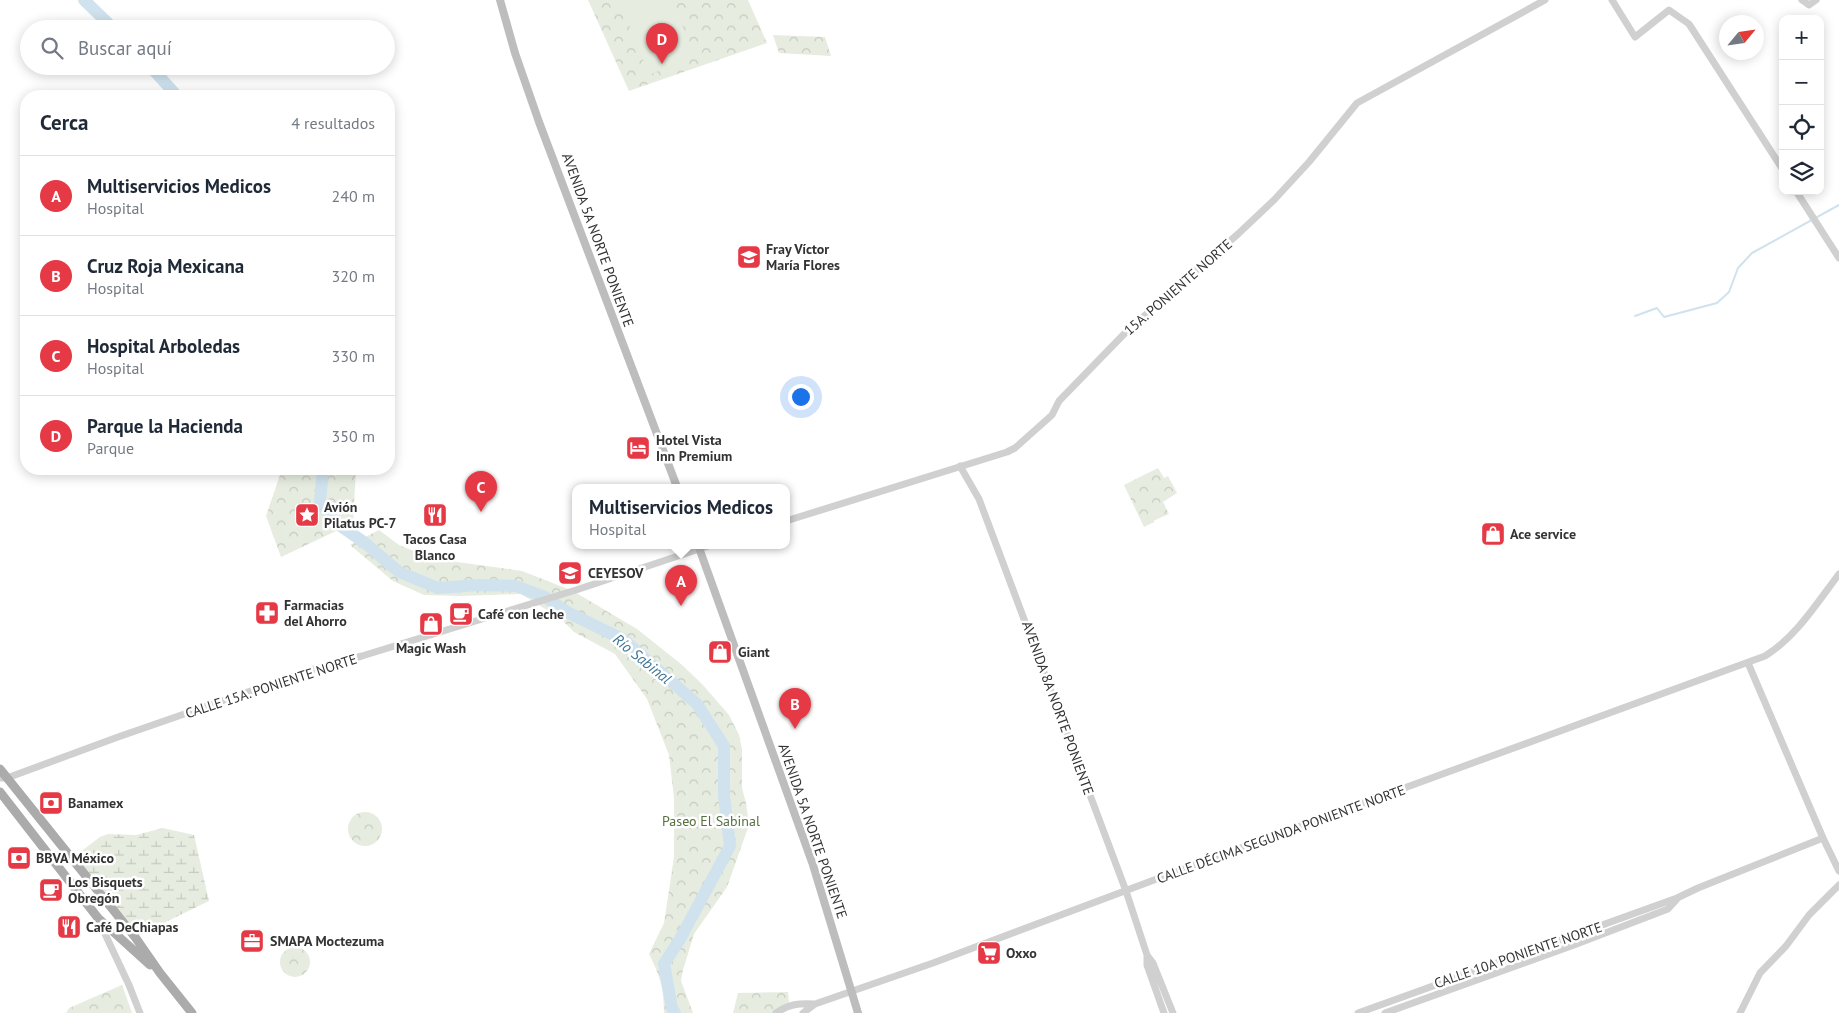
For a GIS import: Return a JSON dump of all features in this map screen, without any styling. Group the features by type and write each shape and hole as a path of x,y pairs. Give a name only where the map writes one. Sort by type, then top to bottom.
{"main road":[{"name":"AVENIDA 5A NORTE PONIENTE","path":"500,0 515,53 539,122 676,484"},
{"name":"AVENIDA 5A NORTE PONIENTE","path":"700,549 813,864 858,1013"},
{"path":"0,770 3,778 135,937 160,973 192,1013"},
{"path":"0,792 98,918 160,973"}],"street":[{"name":"15A. PONIENTE NORTE","path":"790,521 1015,448 1052,415 1059,401 1126,332 1274,200 1356,103 1545,0"},
{"path":"1612,0 1635,37 1669,10 1689,24 1779,164"},
{"path":"1802,0 1809,5 1816,0"},
{"path":"1799,195 1839,258"},
{"name":"AVENIDA 8A NORTE PONIENTE","path":"960,466 979,499 1126,891 1147,955 1147,965 1164,1013"},
{"name":"CALLE 15A. PONIENTE NORTE","path":"3,778 311,670 370,654 570,592 693,549"},
{"name":"CALLE DÉCIMA SEGUNDA PONIENTE NORTE","path":"776,1013 788,1005 799,1003 814,1004 852,992 1765,656 1777,648 1800,624 1839,574"},
{"path":"1748,662 1839,872"},
{"name":"CALLE 10A PONIENTE NORTE","path":"1358,1013 1677,898 1823,838"},
{"path":"1740,1013 1760,973 1786,946 1809,915 1839,885"},
{"name":"CALLE 10A PONIENTE NORTE","path":"1385,1013 1668,909 1677,898"},
{"path":"98,918 129,984 140,1013"},
{"name":"AVENIDA 8A NORTE PONIENTE","path":"1147,955 1153,963 1173,1013"},
{"name":"CALLE DÉCIMA SEGUNDA PONIENTE NORTE","path":"803,1013 814,1004"}],"green space":[{"path":"588,0 748,0 767,43 629,91"},
{"path":"619,0 672,0 695,56 649,75"},
{"path":"773,35 825,37 831,56 779,53"},
{"path":"1158,468 1164,478 1168,476 1177,493 1163,502 1169,514 1144,527 1124,485"},
{"path":"280,475 356,475 353,523 281,557 266,516"},
{"name":"Paseo El Sabinal","path":"379,530 399,545 426,556 522,571 573,591 637,629 681,664 702,684 729,715 739,735 742,749 742,788 749,825 727,887 694,934 683,970 681,981 693,1013 664,1013 661,982 649,954 664,923 674,857 674,798 669,755 647,699 615,654 574,632 560,618 521,594 424,595 393,581 350,545"},
{"path":"365,812 377,817 382,829 377,841 365,846 353,841 348,829 353,817"},
{"path":"163,828 194,835 209,901 135,937 71,859 100,837 108,834 136,835"},
{"path":"295,947 301,948 309,956 309,968 301,976 295,977 289,976 281,968 280,962 281,956 289,948"},
{"path":"122,985 132,1013 66,1013 69,1008"},
{"path":"788,992 789,1002 772,1013 733,1013 738,993"}],"waterway":[{"name":"Río Sabinal","path":"84,0 105,20"},
{"name":"Río Sabinal","path":"158,75 172,90"},
{"path":"1635,316 1657,308 1664,317 1717,303 1729,292 1738,268 1752,253 1839,205"},
{"name":"Río Sabinal","path":"322,475 320,502 335,522 365,543 399,572 438,588 479,585 516,586 545,597 567,612 624,640 697,704 724,746 724,795 730,846 680,939 664,964 672,1008 675,1013"}],"place":[{"name":"Parque la Hacienda","path":"662,64"},
{"name":"Fray Víctor María Flores","path":"749,257"},
{"name":"Hotel Vista Inn Premium","path":"638,448"},
{"name":"Hospital Arboledas","path":"481,512"},
{"name":"Avión Pilatus PC-7","path":"307,515"},
{"name":"Tacos Casa Blanco","path":"435,515"},
{"name":"Ace service","path":"1493,534"},
{"name":"CEYESOV","path":"570,573"},
{"name":"Multiservicios Medicos","path":"681,606"},
{"name":"Farmacias del Ahorro","path":"267,613"},
{"name":"Café con leche","path":"461,614"},
{"name":"Magic Wash","path":"431,624"},
{"name":"Giant","path":"720,652"},
{"name":"Cruz Roja Mexicana","path":"795,729"},
{"name":"Banamex","path":"51,803"},
{"name":"BBVA México","path":"19,858"},
{"name":"Los Bisquets Obregón","path":"51,890"},
{"name":"Café DeChiapas","path":"69,927"},
{"name":"SMAPA Moctezuma","path":"252,941"},
{"name":"Oxxo","path":"989,953"}]}
